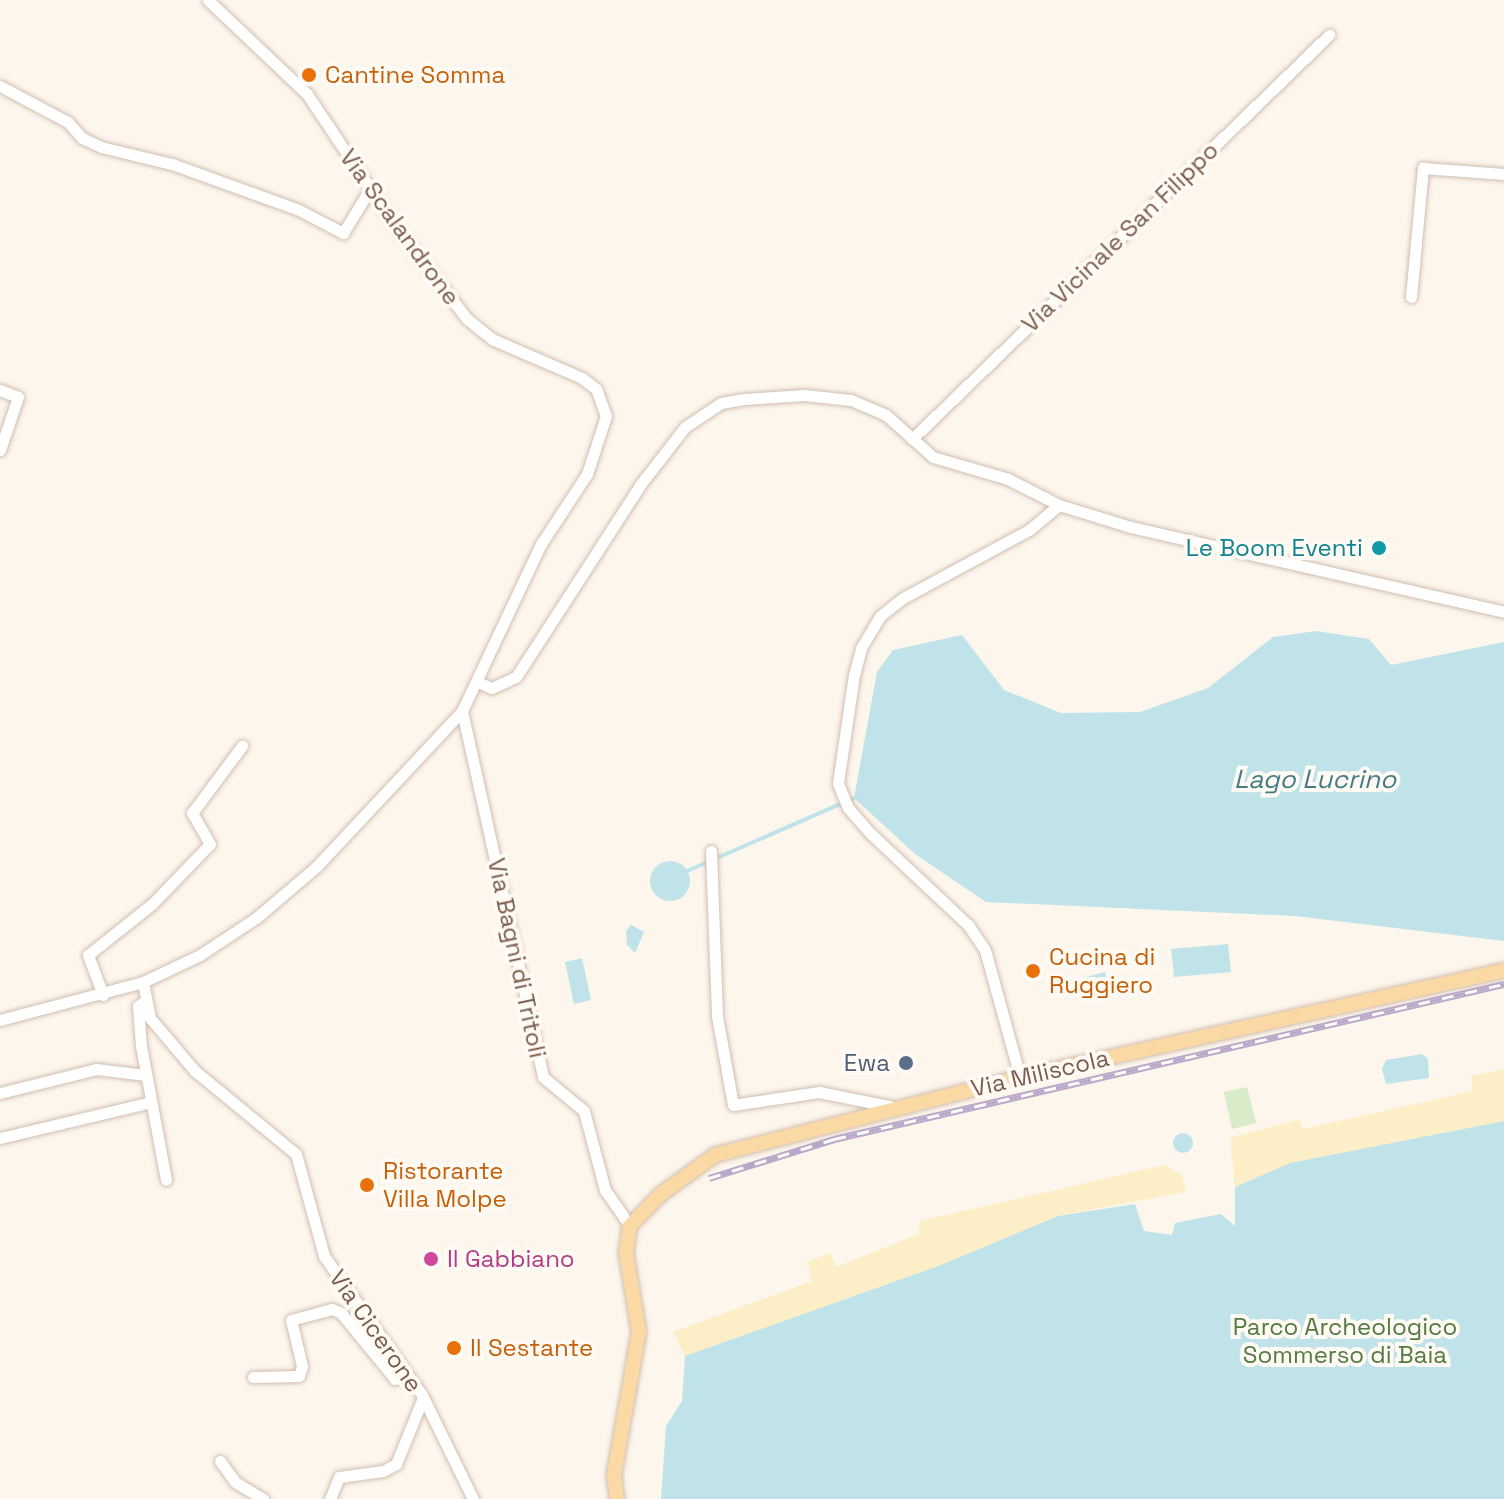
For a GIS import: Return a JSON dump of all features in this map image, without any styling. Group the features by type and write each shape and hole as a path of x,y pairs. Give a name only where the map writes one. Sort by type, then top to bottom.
{"main road":[{"name":"Via Miliscola","path":"630,1226 661,1194 715,1155 1020,1077 1504,971"},
{"path":"617,1499 614,1475 639,1332 626,1253 630,1226"}],"street":[{"name":"Via Scalandrone","path":"208,0 307,94 370,189 467,319 492,339 582,378 596,389 606,416 587,474 541,544 480,683"},
{"name":"Via Vicinale San Filippo","path":"912,439 1329,35"},
{"path":"0,86 68,122 82,138 101,147 172,164 299,210 343,233 370,189"},
{"path":"1411,297 1423,168 1504,174"},
{"path":"0,390 18,397 0,450"},
{"path":"0,1020 143,982 200,955 256,918 317,866 462,711 480,683 492,688 516,677 640,485 702,413 744,399 827,396 869,406 933,457 1008,479 1059,505 1131,527 1504,612"},
{"path":"1020,1077 985,950 968,925 848,808 840,794 854,675 861,648 880,616 903,598 1029,530 1059,505"},
{"name":"Via Bagni di Tritoli","path":"462,711 543,1077 584,1111 601,1178 630,1226"},
{"path":"103,995 88,955 152,904 210,844 192,813 242,746"},
{"path":"712,858 717,1016 733,1105 800,1092 851,1098 902,1109"},
{"name":"Via Cicerone","path":"143,982 150,1018 195,1071 296,1154 324,1256 423,1398 473,1499"},
{"path":"146,1000 138,1006 146,1075 166,1180"},
{"path":"0,1093 96,1069 146,1075"},
{"path":"847,1121 851,1098"},
{"path":"0,1138 151,1102"},
{"path":"253,1377 299,1376 302,1366 291,1320 332,1309 341,1313 395,1379 408,1376"},
{"path":"330,1499 339,1477 383,1471 396,1464 423,1398"},
{"path":"220,1461 235,1482 263,1499"}],"green space":[{"path":"1247,1087 1256,1123 1232,1129 1224,1092"}],"sand":[{"path":"1504,1069 1504,1121 1290,1163 1235,1187 1230,1138 1299,1119 1303,1129 1473,1091 1471,1076"},
{"path":"1164,1165 1182,1175 1186,1192 1058,1216 941,1265 685,1356 673,1332 812,1281 807,1262 830,1253 836,1267 919,1234 920,1221"}],"water":[{"name":"Lago Lucrino","path":"1316,631 1369,639 1391,665 1504,642 1504,941 1295,916 986,902 915,854 854,798 877,672 893,650 962,635 1004,690 1061,713 1140,712 1208,688 1273,637"},
{"path":"670,861 684,867 690,881 684,895 670,901 656,895 650,881 656,867"},
{"path":"631,925 644,932 635,953 627,945 626,931"},
{"path":"1228,944 1231,972 1174,977 1171,949"},
{"path":"582,958 591,1000 574,1004 565,962"},
{"path":"1105,972 1108,985 1082,992 1078,979"},
{"path":"1422,1054 1428,1059 1429,1078 1386,1084 1382,1069 1386,1060"},
{"name":"Parco Archeologico Sommerso di Baia","path":"1504,1121 1504,1499 661,1499 666,1426 682,1401 685,1356 941,1265 1058,1216 1135,1204 1144,1231 1172,1235 1175,1223 1221,1214 1235,1226 1235,1187 1290,1163"},
{"path":"1179,1133 1187,1133 1193,1143 1187,1153 1179,1153 1173,1147 1173,1139"}],"waterway":[{"path":"687,871 854,798"}],"railway":[{"path":"709,1178 834,1139 1504,984"}],"place":[{"name":"Cantine Somma","path":"309,75"},
{"name":"Le Boom Eventi","path":"1379,548"},
{"name":"Cucina di Ruggiero","path":"1033,971"},
{"name":"Ewa","path":"906,1063"},
{"name":"Ristorante Villa Molpe","path":"367,1185"},
{"name":"Il Gabbiano","path":"431,1259"},
{"name":"Il Sestante","path":"454,1348"}]}
